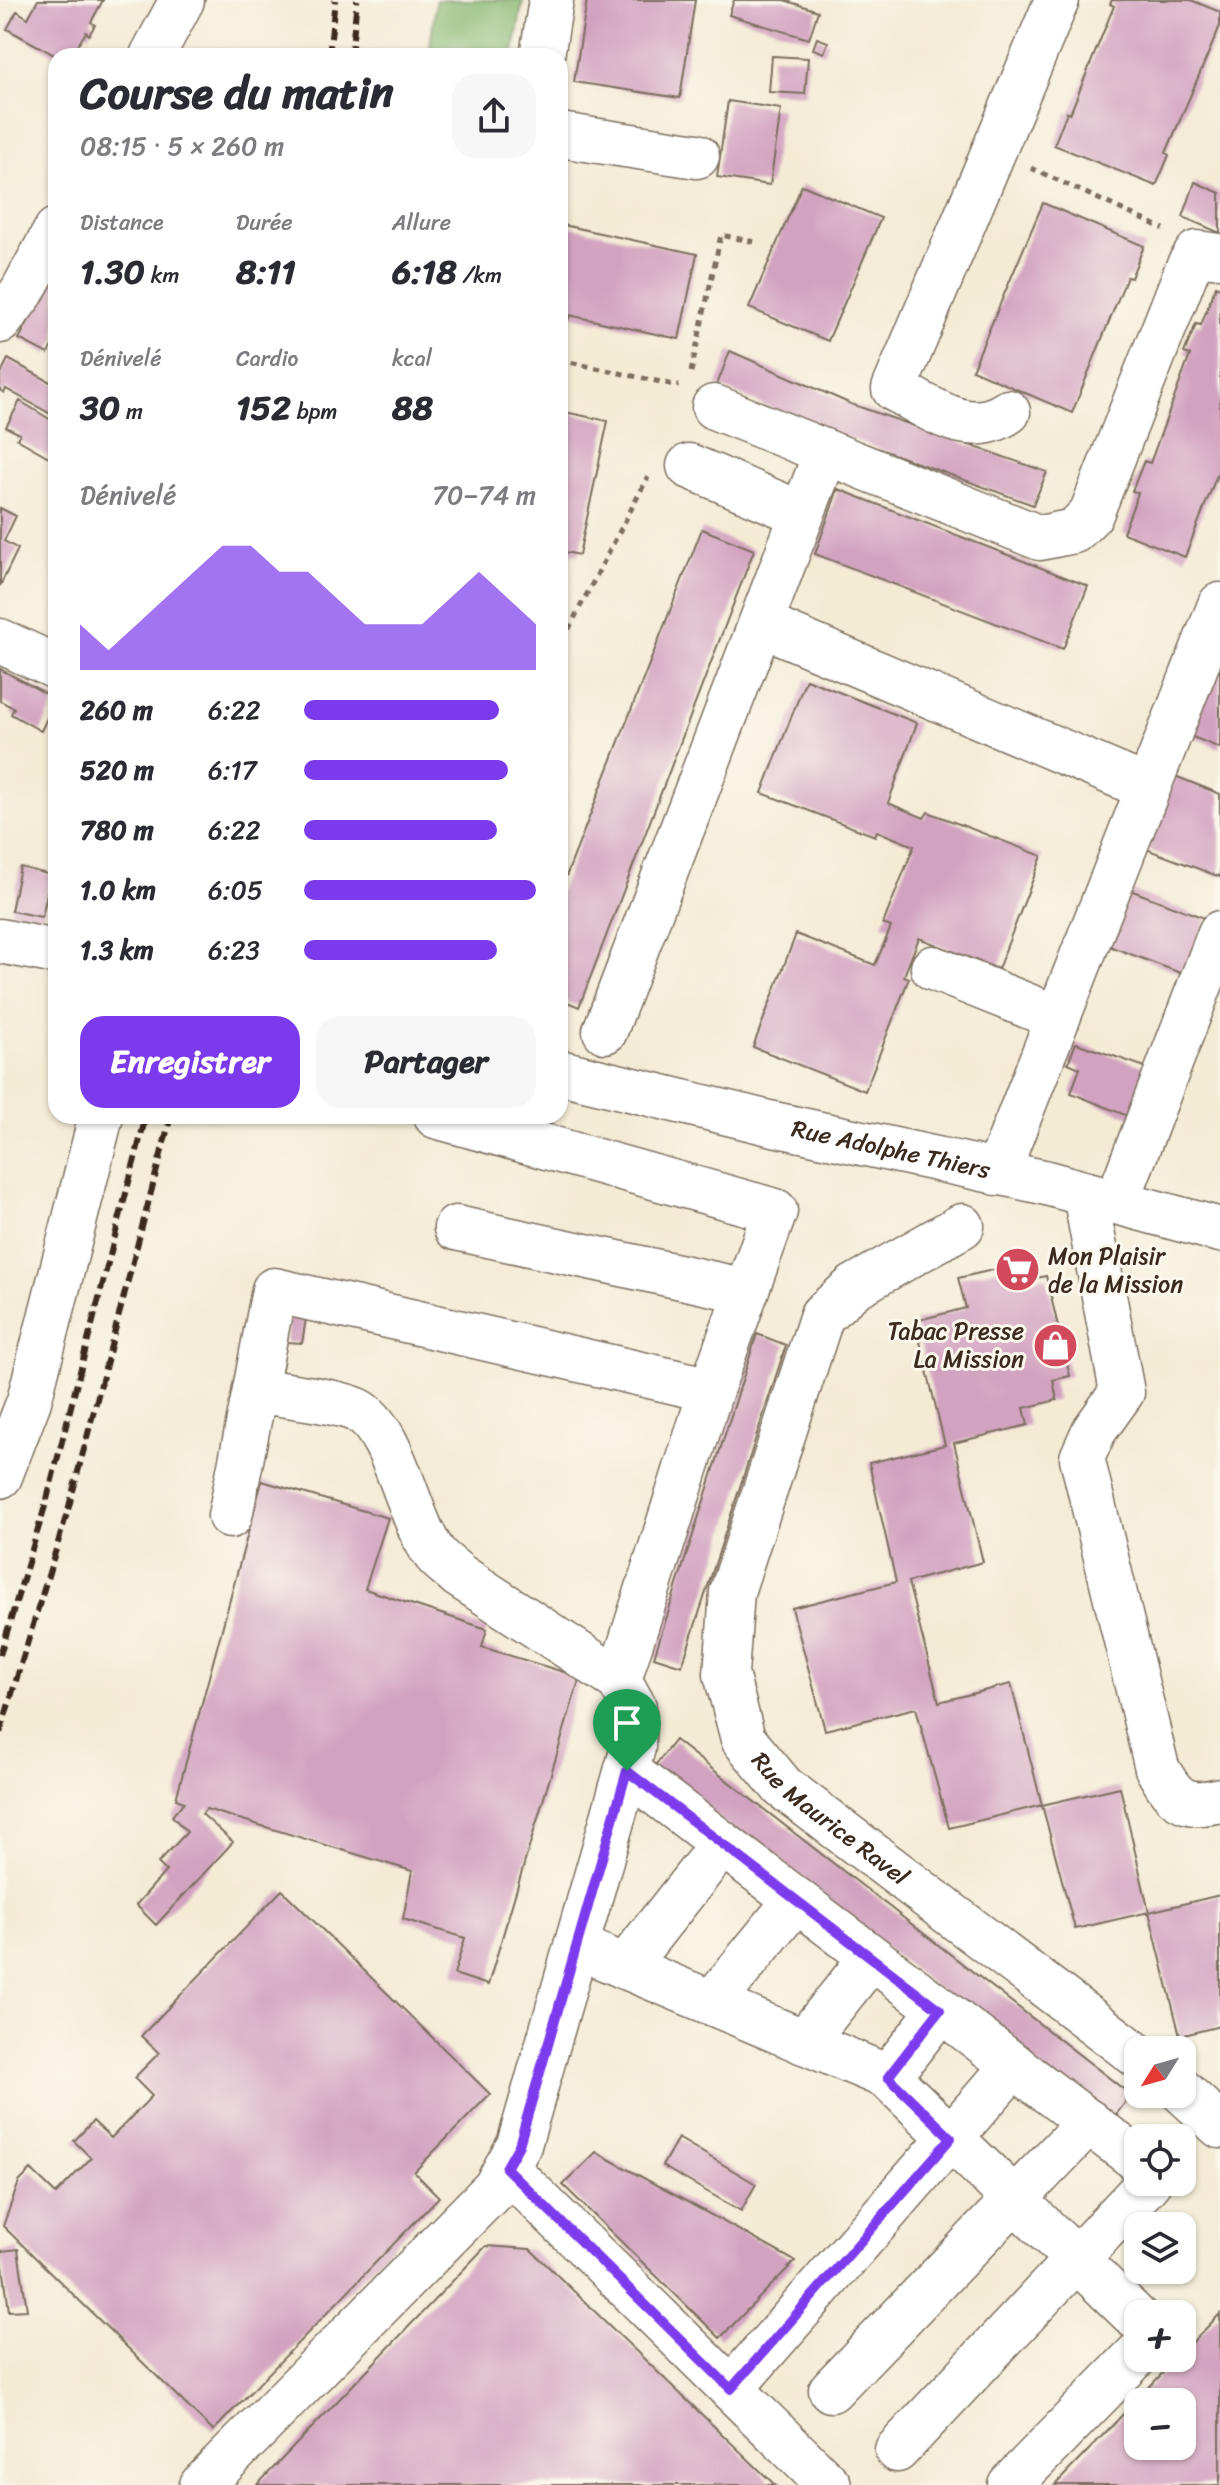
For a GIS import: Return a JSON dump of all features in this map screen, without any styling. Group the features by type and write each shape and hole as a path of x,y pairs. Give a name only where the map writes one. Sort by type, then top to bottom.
{"street":[{"path":"156,48 182,0"},
{"path":"543,48 551,0"},
{"path":"1008,412 992,423 957,422 894,389 1057,0"},
{"path":"568,136 697,156"},
{"path":"0,321 22,292 48,245"},
{"path":"714,407 1040,538 1074,531 1091,514 1206,258"},
{"path":"605,1031 826,452"},
{"path":"671,467 802,514"},
{"path":"997,1173 1220,605"},
{"path":"761,624 1148,788"},
{"path":"0,641 48,663"},
{"path":"1220,933 1101,1198 1122,1392 1094,1431 1082,1458 1157,1768 1171,1794 1197,1806 1220,1800"},
{"path":"0,941 48,950"},
{"path":"933,968 1058,1018"},
{"name":"Rue Adolphe Thiers","path":"568,1074 997,1173 1220,1230"},
{"path":"0,1476 29,1401 99,1124"},
{"path":"465,1124 775,1211 711,1390 619,1680"},
{"name":"Rue Maurice Ravel","path":"962,1226 854,1287 822,1315 732,1592 726,1674 743,1739 783,1787 1124,2045"},
{"path":"456,1228 746,1291"},
{"path":"230,1516 274,1290 711,1390"},
{"path":"202,2485 495,2188 519,2145 633,1748 634,1707 619,1680 458,1575 435,1554 415,1517 395,1463 371,1420 357,1410 255,1390"},
{"path":"627,1771 1124,2149"},
{"path":"625,1967 722,1844"},
{"path":"712,2003 796,1900"},
{"path":"576,1946 888,2077 1124,2305"},
{"path":"804,2042 871,1958"},
{"path":"888,2077 940,2010"},
{"path":"731,2389 1014,2065"},
{"path":"1196,2104 1220,2126"},
{"path":"831,2390 1089,2122"},
{"path":"506,2168 829,2485"},
{"path":"897,2450 1136,2196"},
{"path":"1010,2485 1124,2368"}],"path":[{"path":"994,151 1163,227 1206,258"},
{"path":"568,362 688,387 721,235 755,242"},
{"path":"568,631 671,467"}],"green space":[{"path":"436,0 523,0 514,48 430,48"}],"building":[{"path":"38,0 103,0 91,22 95,25 89,35 86,32 79,48 48,48 48,52 7,29 17,11 28,18"},
{"path":"587,0 695,0 680,98 574,82"},
{"path":"734,0 784,0 818,11 809,39 729,15"},
{"path":"1112,0 1191,0 1220,12 1220,26 1166,153 1169,155 1156,186 1054,145 1067,112 1070,114 1114,6 1110,4"},
{"path":"817,38 828,42 824,53 813,49"},
{"path":"772,56 808,58 805,94 769,92"},
{"path":"728,101 781,109 770,185 717,177"},
{"path":"1195,182 1220,193 1220,233 1183,217"},
{"path":"802,185 881,218 828,341 749,308"},
{"path":"1043,203 1144,246 1131,278 1127,277 1072,413 972,370"},
{"path":"568,226 697,254 679,339 569,315 569,318"},
{"path":"48,284 48,354 19,339"},
{"path":"1216,286 1220,288 1220,467 1185,557 1123,533 1138,493 1132,491 1144,461 1150,463 1190,355 1184,353 1196,324 1201,325"},
{"path":"730,351 851,404 1047,472 1033,505 847,437 846,441 717,385"},
{"path":"8,359 48,381 48,413 6,389 4,393 0,390 0,375"},
{"path":"20,401 48,418 48,456 17,439 20,434 6,427"},
{"path":"568,413 608,421 579,555 568,553"},
{"path":"838,489 1088,586 1063,649 815,554"},
{"path":"0,508 16,516 4,541 18,549 0,586"},
{"path":"702,529 754,550 579,1007 568,1002 568,872"},
{"path":"1220,659 1220,748 1190,736"},
{"path":"0,669 48,695 48,716 41,731 11,714 14,708 0,701"},
{"path":"806,679 917,723 888,803 924,818 928,812 1042,856 998,969 919,938 904,976 909,978 865,1091 753,1047 796,934 875,965 891,927 883,924 914,846 877,831 875,836 762,793"},
{"path":"1175,776 1220,794 1220,877 1146,849"},
{"path":"20,867 48,874 42,917 11,911"},
{"path":"1130,890 1207,919 1183,974 1109,946"},
{"path":"1076,1043 1154,1070 1135,1119 1071,1093 1080,1068 1068,1063"},
{"path":"1023,1263 1027,1280 1046,1276 1070,1376 1053,1380 1057,1400 1024,1408 1028,1425 954,1443 983,1562 908,1582 939,1702 1011,1684 1042,1805 949,1828 916,1708 825,1730 792,1608 896,1582 869,1463 945,1445 915,1321 966,1308 958,1278"},
{"path":"290,1308 307,1313 302,1343 286,1342"},
{"path":"757,1334 786,1345 682,1666 654,1657"},
{"path":"262,1481 388,1518 365,1589 487,1629 482,1647 580,1677 488,1985 454,1974 465,1938 403,1919 412,1871 206,1809 202,1814 233,1842 156,1925 136,1905 166,1871 158,1863 187,1832 172,1816 184,1802 176,1799"},
{"path":"675,1740 1124,2090 1124,2104 1110,2122 653,1768"},
{"path":"1120,1787 1149,1912 1075,1929 1042,1805"},
{"path":"282,1890 490,2094 414,2172 439,2197 213,2431 3,2226 19,2182 31,2170 56,2194 91,2158 74,2141 93,2121 111,2138 152,2096 134,2078 159,2053 141,2036"},
{"path":"1220,1895 1220,2026 1180,2036 1149,1912"},
{"path":"678,2138 756,2184 741,2211 662,2166"},
{"path":"596,2152 795,2261 720,2338 563,2185"},
{"path":"486,2246 530,2249 775,2485 257,2485"},
{"path":"18,2249 27,2310 9,2311 1,2251"},
{"path":"1220,2314 1220,2485 1055,2485 1124,2413 1124,2460 1196,2460 1196,2388 1148,2388 1164,2372 1196,2372 1196,2339"}],"railway":[{"path":"330,48 335,0"},
{"path":"352,48 357,0"},
{"path":"0,1655 46,1503 144,1124"},
{"path":"0,1733 68,1510 169,1124"}],"place":[{"name":"Mon Plaisir de la Mission","path":"1017,1270"},
{"name":"Tabac Presse La Mission","path":"1055,1345"}],"route":[{"path":"627,1771 940,2010 888,2077 951,2138 731,2389 506,2168 519,2145 627,1771"}]}
